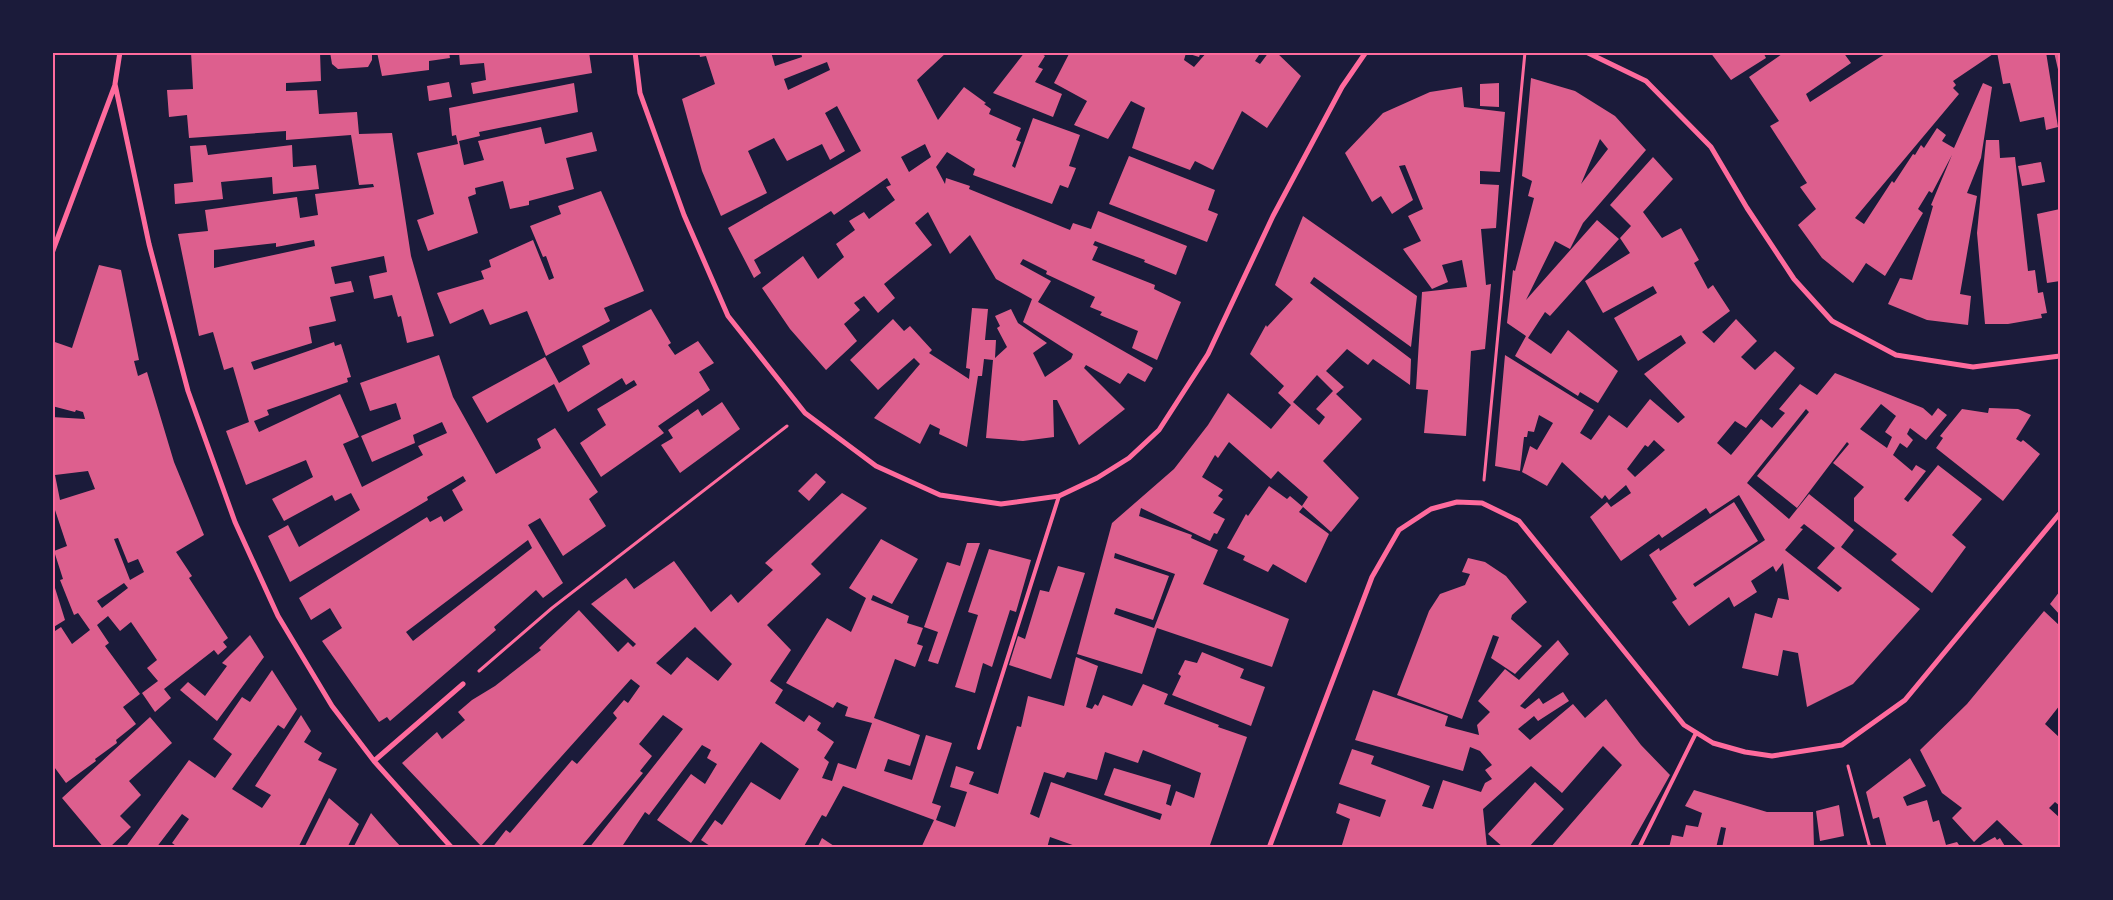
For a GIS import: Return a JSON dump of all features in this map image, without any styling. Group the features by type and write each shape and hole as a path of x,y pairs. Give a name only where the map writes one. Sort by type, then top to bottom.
{"street":[{"path":"52,253 115,84 120,52"},
{"path":"635,52 640,93 684,215 728,316 805,413 876,466 940,495 1001,504 1059,496 1097,478 1129,458 1159,430 1208,354 1273,216 1342,87 1366,52"},
{"path":"1586,52 1646,81 1711,147 1747,208 1794,279 1832,322 1896,355 1973,366 2060,356"},
{"path":"115,84 150,244 186,382 235,522 278,616 332,706 374,761 452,848"},
{"path":"1269,848 1372,577 1399,530 1431,509 1457,502 1482,504 1519,521 1684,726 1713,743 1745,752 1772,756 1842,745 1905,700 2060,513"},
{"path":"374,761 463,684"}],"lane":[{"path":"978,748 1059,496"},
{"path":"1639,848 1696,733"}],"path":[{"path":"1482,504 1525,52"},
{"path":"463,684 552,608 805,413"},
{"path":"1842,745 1870,848"}],"building":[{"path":"191,52 320,52 321,81 286,83 286,91 317,90 319,114 357,112 359,134 392,133 411,256 434,336 407,343 401,316 398,317 392,295 374,299 369,276 387,272 384,256 331,267 335,284 351,281 354,292 330,297 336,321 309,327 312,343 251,362 254,370 334,342 335,346 341,344 351,377 347,378 348,382 267,410 269,415 254,421 259,432 340,394 359,437 343,444 362,487 423,455 418,446 447,433 442,422 413,435 415,443 372,462 361,436 401,419 396,403 370,411 360,383 439,355 453,397 496,474 541,448 537,439 555,428 598,492 589,499 606,526 563,556 540,518 528,525 563,583 543,598 536,590 494,627 496,630 390,721 387,717 379,722 322,641 342,628 330,608 311,620 299,598 427,517 430,522 441,516 444,522 463,510 452,490 466,481 463,476 427,497 428,500 290,582 268,536 288,525 299,547 360,510 351,493 335,501 332,495 284,521 272,499 313,477 306,460 246,485 226,431 249,422 233,367 224,370 213,332 199,336 178,234 208,231 205,210 297,197 300,218 318,215 315,194 374,187 373,184 359,185 351,135 286,140 286,131 189,138 187,115 169,117 167,90 193,89","holes":["314,240 315,246 214,268 214,250 276,243 276,247","528,540 532,548 413,641 406,632"]},
{"path":"330,52 372,52 372,60 368,67 338,69 332,64"},
{"path":"377,52 449,52 450,58 429,61 429,70 382,76"},
{"path":"459,52 589,52 592,73 473,94 471,83 486,80 484,63 460,65"},
{"path":"699,52 771,52 775,66 802,57 801,52 947,52 917,80 938,120 964,87 986,103 984,104 991,109 989,114 1021,128 1016,140 1021,142 1012,166 1015,168 1033,118 1080,135 1069,166 1076,168 1068,188 1060,185 1052,204 973,175 975,169 947,152 936,167 945,184 946,178 970,186 969,189 1070,230 1073,223 1091,229 1098,211 1187,246 1176,275 1144,262 1145,260 1095,241 1093,245 1098,247 1092,260 1155,285 1154,289 1181,302 1157,360 1132,348 1138,331 1100,315 1102,312 1090,307 1095,297 1046,274 1047,271 1023,259 1020,264 1051,281 1038,302 1153,368 1145,382 1128,373 1120,384 1086,365 1084,368 1125,409 1079,445 1057,400 1053,400 1054,437 1023,441 986,438 993,360 984,359 982,376 978,376 967,447 939,434 940,429 930,424 920,444 874,418 920,364 914,358 878,390 850,360 893,319 904,331 910,326 932,350 929,353 969,379 970,369 966,368 972,308 988,309 985,340 996,340 995,358 1007,347 997,328 1000,326 995,316 1011,309 1018,323 1047,343 1033,353 1045,377 1071,359 1073,354 1023,322 1032,299 996,279 970,235 950,254 928,212 915,223 932,245 884,284 895,298 878,313 864,296 854,303 860,310 844,324 857,341 826,370 790,329 762,288 803,256 818,279 844,257 836,244 855,230 849,221 864,212 869,219 895,200 886,187 891,185 887,178 834,215 831,211 754,260 761,273 754,278 728,228 861,151 837,106 825,113 845,151 830,160 822,144 787,161 774,138 748,151 767,193 721,216 702,171 682,99 715,84 706,56 700,57","holes":["827,62 830,70 788,90 784,79","925,144 931,157 909,172 901,157"]},
{"path":"1025,52 1043,52 1042,54 1045,56 1038,67 1043,69 1035,82 1062,94 1053,117 993,93"},
{"path":"1070,52 1201,52 1199,57 1186,53 1184,60 1194,67 1207,52 1256,52 1259,55 1255,61 1260,64 1269,52 1276,52 1301,76 1267,128 1242,111 1213,170 1195,161 1190,170 1132,148 1145,108 1131,101 1108,139 1074,125 1087,101 1054,83"},
{"path":"1710,52 1766,52 1764,54 1766,58 1731,80"},
{"path":"1785,52 1843,52 1851,63 1806,94 1810,102 1888,52 1996,52 1953,81 1956,85 1953,88 1959,94 1855,218 1864,224 1892,181 1894,183 1921,145 1924,148 1937,128 1946,135 1942,141 1954,148 1983,83 1992,87 1981,158 1967,193 1977,196 1960,294 1971,296 1968,325 1927,320 1888,304 1900,278 1912,280 1933,206 1931,205 1952,155 1932,193 1929,191 1918,209 1923,213 1885,276 1866,263 1853,283 1822,258 1798,225 1816,209 1800,187 1807,183 1770,126 1779,121 1749,77"},
{"path":"1997,52 2046,52 2058,127 2046,130 2044,117 2020,122 2010,83 2003,84"},
{"path":"2054,52 2060,52 2060,78"},
{"path":"1531,78 1575,91 1615,116 1646,150 1583,223 1570,249 1555,241 1526,300 1597,220 1619,239 1550,316 1545,312 1528,338 1551,354 1568,330 1618,371 1598,403 1580,392 1578,396 1515,356 1526,336 1507,323 1513,270 1515,271 1534,198 1528,196 1532,181 1522,176","holes":["1600,139 1608,149 1581,184"]},
{"path":"449,82 452,97 429,101 427,86"},
{"path":"574,83 578,112 479,132 480,136 459,141 464,165 484,160 478,141 541,127 545,144 592,132 597,151 566,158 574,189 529,201 529,205 510,209 503,181 475,188 476,194 468,197 478,233 428,251 417,220 434,214 417,153 458,144 456,135 452,136 449,108"},
{"path":"1499,83 1499,107 1480,106 1480,84"},
{"path":"1462,87 1464,107 1505,112 1500,172 1480,171 1480,184 1499,185 1496,228 1481,229 1486,285 1491,284 1485,349 1471,351 1466,436 1424,433 1428,390 1416,389 1422,292 1467,287 1462,260 1442,265 1448,282 1432,289 1403,249 1421,241 1408,216 1423,209 1405,165 1399,166 1413,200 1392,214 1381,196 1372,202 1345,153 1383,113 1430,92"},
{"path":"1986,140 1999,140 2000,158 2015,157 2028,271 2035,270 2038,293 2043,292 2047,313 2041,314 2042,318 2008,324 1985,324 1977,233"},
{"path":"206,145 208,155 292,145 293,167 316,165 319,189 273,194 272,177 221,182 223,199 175,204 174,184 193,182 190,146"},
{"path":"1129,156 1215,190 1208,210 1218,214 1207,242 1109,204"},
{"path":"1653,157 1673,179 1643,212 1662,238 1681,228 1699,260 1694,263 1708,289 1713,285 1730,311 1702,332 1714,343 1736,319 1757,341 1741,357 1755,370 1775,351 1795,368 1746,428 1735,421 1717,443 1731,455 1761,419 1772,428 1785,413 1779,409 1800,384 1817,395 1835,373 1923,408 1932,416 1938,408 1947,415 1926,440 1910,428 1907,434 1913,440 1907,448 1900,443 1893,455 1912,471 1916,465 1926,471 1904,499 1908,502 1938,465 1982,499 1952,535 1966,547 1932,593 1891,560 1897,554 1854,521 1854,498 1864,487 1833,463 1849,444 1847,442 1797,508 1757,476 1809,412 1806,409 1747,483 1789,519 1809,494 1854,530 1841,547 1920,609 1853,684 1807,707 1798,653 1783,650 1778,676 1742,668 1755,613 1772,618 1778,598 1789,600 1783,563 1776,572 1773,566 1751,581 1757,592 1734,607 1729,597 1689,626 1672,602 1677,599 1649,555 1659,548 1660,551 1734,502 1758,541 1693,584 1695,587 1765,540 1739,495 1710,514 1706,508 1662,538 1659,534 1621,561 1590,517 1607,502 1611,507 1631,493 1626,485 1609,500 1605,495 1602,499 1562,462 1547,486 1522,472 1530,446 1537,450 1553,423 1539,415 1534,432 1528,431 1527,437 1524,437 1520,471 1495,466 1505,355 1594,410 1580,433 1591,440 1609,415 1627,428 1650,399 1678,423 1685,417 1644,374 1686,343 1681,335 1638,361 1614,318 1657,293 1653,286 1603,313 1585,281 1630,253 1620,238 1631,226 1610,205","holes":["1881,404 1896,416 1885,432 1892,437 1887,448 1860,429","1654,440 1665,450 1635,477 1627,469 1645,445 1648,447","1804,524 1835,548 1817,568 1842,588 1838,592 1785,550 1803,529 1800,528"]},
{"path":"2041,162 2045,182 2022,186 2018,166"},
{"path":"601,191 644,291 604,308 610,321 546,356 527,311 490,325 483,309 450,324 437,293 484,279 481,271 491,267 489,260 533,240 549,280 554,278 546,256 543,257 530,226 561,214 558,206"},
{"path":"2060,209 2060,281 2047,283 2037,214"},
{"path":"1303,216 1417,296 1411,347 1314,277 1310,283 1411,359 1410,385 1373,359 1368,365 1347,349 1326,371 1344,387 1336,394 1362,419 1323,461 1359,498 1331,532 1302,506 1308,497 1278,471 1271,479 1229,442 1218,458 1215,455 1202,477 1223,490 1218,496 1223,499 1213,513 1225,519 1217,534 1214,533 1210,541 1141,508 1139,516 1192,535 1191,538 1218,550 1203,584 1289,619 1272,667 1157,628 1142,674 1077,654 1112,523 1174,469 1208,425 1228,393 1271,429 1291,405 1278,393 1284,386 1250,354 1266,325 1267,327 1293,299 1275,285","holes":["1317,375 1333,391 1316,409 1325,417 1319,425 1293,402","1115,553 1175,574 1154,628 1114,614 1116,608 1153,620 1169,576 1114,558"]},
{"path":"99,265 121,270 139,360 134,361 138,376 147,372 174,462 204,535 176,552 192,576 189,578 228,638 223,642 227,647 218,655 214,650 164,689 171,698 155,712 142,693 158,681 147,668 157,660 131,622 120,631 108,616 97,625 109,643 105,646 140,694 123,707 136,724 116,740 117,743 95,759 96,761 66,783 52,764 52,633 61,627 72,644 90,630 78,613 74,615 60,580 63,579 54,551 67,546 55,510 52,511 52,417 85,419 83,412 76,410 75,412 52,406 52,341 72,348","holes":["88,471 95,489 60,500 55,475","118,538 128,563 138,559 144,572 130,580 114,539","124,583 128,588 102,608 97,601"]},
{"path":"651,309 671,343 668,345 675,355 698,341 714,363 699,372 710,390 658,426 664,433 601,477 580,443 606,425 597,409 637,385 634,380 626,385 622,378 568,412 554,384 487,423 472,397 545,357 559,383 590,364 582,346"},
{"path":"722,402 740,429 680,473 661,445 673,438 668,430 698,409 702,416"},
{"path":"1989,408 2018,409 2031,415 2016,439 2021,442 2023,440 2040,454 2003,501 1936,448 1943,438 1940,436 1962,409 1988,413"},
{"path":"816,473 826,482 809,501 798,491"},
{"path":"1269,486 1287,499 1290,496 1303,507 1299,512 1329,534 1306,583 1273,564 1268,572 1243,560 1245,556 1227,548 1246,514 1248,516"},
{"path":"842,493 867,508 811,564 821,574 767,625 791,650 770,681 783,690 775,703 804,722 809,715 821,723 817,730 834,742 824,758 829,762 822,778 832,781 838,763 856,769 872,723 845,716 848,707 837,702 833,708 786,683 827,618 851,632 866,598 849,588 881,539 918,559 892,604 873,595 871,600 909,616 907,623 923,628 917,644 923,646 915,667 895,659 874,718 920,735 910,766 888,759 884,771 912,780 926,735 952,743 932,803 941,806 936,820 955,827 967,792 950,787 956,766 974,772 969,784 998,794 1017,726 1021,727 1028,696 1064,706 1076,657 1098,666 1086,707 1092,709 1095,704 1098,706 1103,695 1132,706 1143,684 1168,694 1164,704 1247,737 1209,848 1081,848 1050,837 1047,848 921,848 934,820 843,786 826,817 822,815 803,848 713,848 701,840 715,820 722,825 751,782 780,800 799,769 761,742 691,843 657,820 691,774 705,784 717,764 707,758 711,750 702,745 649,815 645,812 621,848 589,848 683,729 663,715 639,744 652,756 640,771 643,773 580,848 492,848 506,830 510,833 572,760 577,764 617,718 613,713 624,700 628,703 640,686 631,679 481,846 402,763 437,732 442,739 465,720 458,712 541,650 539,648 579,610 618,652 628,642 633,647 636,644 591,604 626,578 634,589 674,561 711,612 731,594 738,603 773,570 765,563","holes":["695,627 732,664 718,681 687,657 671,675 656,663","1143,750 1201,773 1194,798 1176,791 1171,806 1166,804 1171,785 1114,768 1104,795 1162,814 1160,820 1051,782 1039,818 1030,814 1044,772 1064,778 1067,772 1097,780 1105,752 1138,763"]},
{"path":"967,543 980,543 938,664 928,661 938,632 924,627 947,562 960,566"},
{"path":"989,549 1031,560 1016,612 1010,610 992,667 983,663 975,693 955,687 978,615 968,612"},
{"path":"1468,558 1485,562 1506,576 1527,602 1512,615 1511,619 1542,646 1515,674 1491,658 1499,637 1493,635 1462,719 1397,695 1429,611 1440,594 1465,585 1470,574 1462,572"},
{"path":"1058,566 1085,573 1051,679 1009,665 1018,636 1025,639 1040,590 1049,592"},
{"path":"55,588 65,620 52,628 52,590"},
{"path":"2060,591 2060,615 2050,604"},
{"path":"2044,611 2060,626 2060,705 2045,724 2060,738 2060,806 2055,802 2049,808 2060,818 2060,848 2026,848 1997,820 1974,842 1952,818 1962,808 1942,793 1920,750 1967,704"},
{"path":"250,635 264,657 217,721 180,690 188,682 205,696 227,666 222,663"},
{"path":"1558,640 1569,654 1520,706 1525,709 1539,698 1543,704 1563,692 1569,701 1538,721 1534,716 1518,729 1530,740 1573,704 1585,718 1606,699 1641,745 1670,775 1629,848 1550,848 1622,765 1603,746 1562,793 1531,766 1483,809 1487,848 1341,848 1350,819 1336,813 1339,803 1380,817 1386,800 1339,784 1352,749 1374,756 1371,764 1430,786 1422,806 1433,809 1443,780 1481,792 1485,783 1492,779 1485,770 1492,765 1480,751 1470,747 1463,771 1355,740 1373,690 1448,716 1445,726 1479,735 1477,725 1490,712 1478,701 1505,669 1519,680"},
{"path":"1202,652 1244,669 1240,678 1265,687 1251,726 1172,695 1181,676 1178,674 1185,660 1197,663"},
{"path":"272,670 297,709 284,729 278,725 232,789 262,808 271,795 255,786 301,715 311,731 304,742 322,753 318,760 337,769 298,848 179,848 172,843 189,819 182,814 156,848 125,848 189,760 215,778 232,754 213,739 242,697 250,702"},
{"path":"150,717 172,743 129,781 141,795 120,816 131,827 109,848 104,848 62,798"},
{"path":"1910,758 1926,786 1903,797 1907,806 1927,800 1933,822 1939,820 1946,845 1957,842 1961,848 1887,848 1879,817 1873,819 1866,792"},
{"path":"1535,782 1564,809 1528,848 1504,848 1488,834"},
{"path":"1694,790 1767,812 1813,812 1814,848 1722,848 1726,828 1721,827 1716,848 1669,848 1672,835 1683,837 1686,825 1698,827 1702,813 1685,806"},
{"path":"329,798 359,824 347,848 304,848"},
{"path":"1839,805 1844,836 1820,841 1816,811"},
{"path":"371,813 391,836 402,848 353,848"},
{"path":"1995,837 1997,840 2000,838 2006,848 1975,848"},
{"path":"822,838 837,848 817,848"}]}
